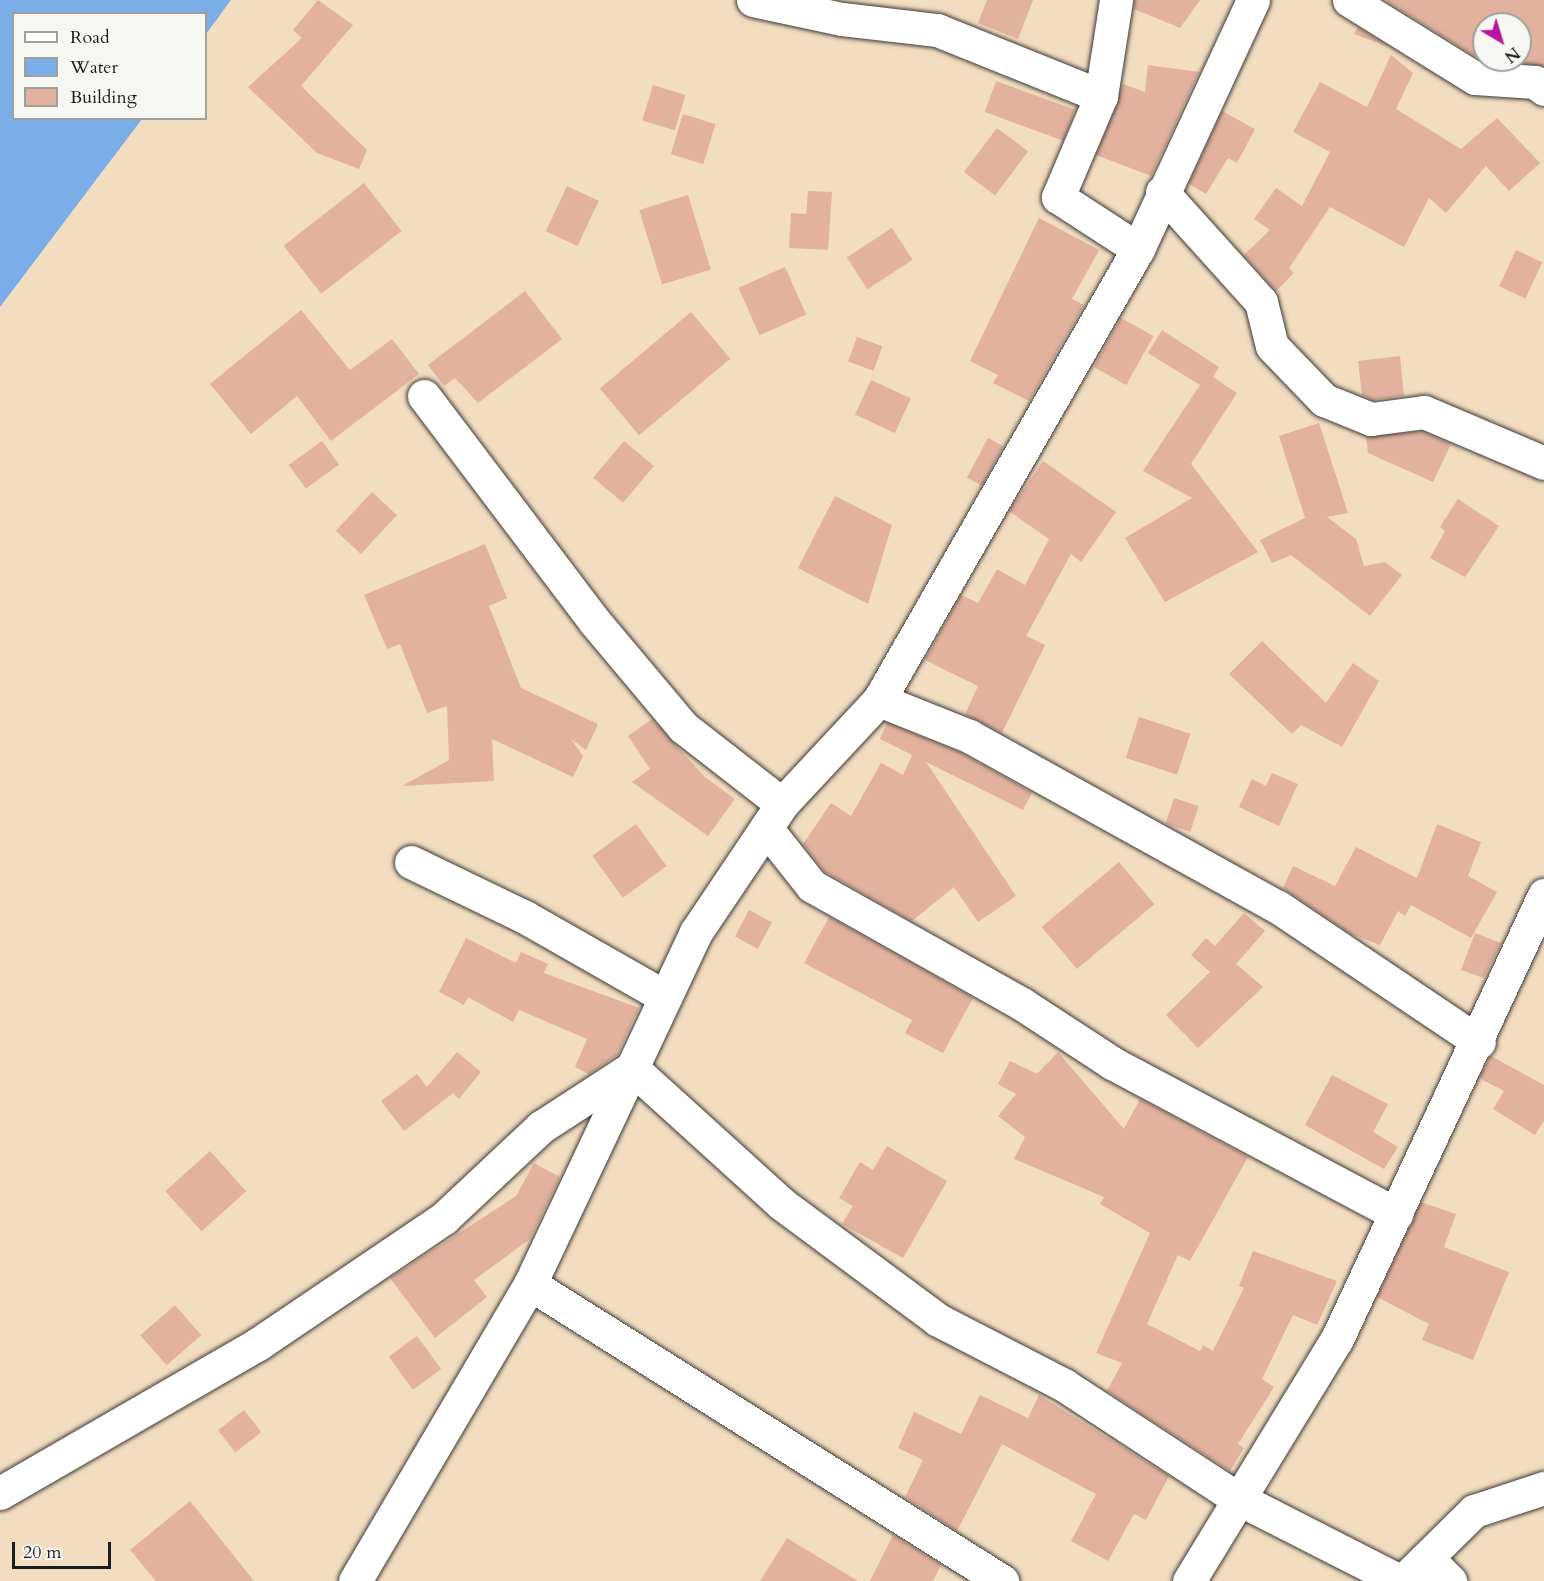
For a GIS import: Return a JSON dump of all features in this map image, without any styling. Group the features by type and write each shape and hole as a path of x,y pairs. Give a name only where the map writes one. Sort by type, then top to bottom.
{"street":[{"path":"753,0 842,19 937,30 1101,96"},
{"path":"1116,0 1101,96 1058,197 1138,249"},
{"path":"355,1581 530,1284 696,932 774,816 879,700 1138,249 1162,192 1253,0"},
{"path":"1349,0 1475,78 1535,82 1544,89"},
{"path":"1162,192 1261,302 1272,346 1324,400 1371,419 1424,412 1544,463"},
{"path":"424,396 595,622 683,727 774,816 812,886 1022,1004 1112,1063 1396,1214"},
{"path":"879,700 969,736 1268,902 1479,1042"},
{"path":"411,862 525,917 665,997"},
{"path":"1190,1581 1237,1498 1336,1339 1479,1042 1544,895"},
{"path":"0,1493 268,1338 444,1218 541,1127 632,1068"},
{"path":"632,1068 782,1204 938,1320 1064,1385 1237,1498 1401,1581 1473,1511 1544,1488"},
{"path":"530,1284 1002,1581"},
{"path":"1427,1558 1450,1581"}],"water":[{"path":"0,0 231,0 207,33 207,12 12,12 12,120 141,120 0,307"}],"building":[{"path":"318,0 353,25 301,86 367,150 359,169 317,153 248,87 302,38 293,30"},
{"path":"987,0 1033,0 1018,39 978,23"},
{"path":"1134,0 1200,0 1180,28 1134,9"},
{"path":"1385,0 1544,0 1544,66 1532,65 1532,12 1472,12 1472,54"},
{"path":"1358,27 1389,47 1354,34"},
{"path":"1391,55 1413,73 1396,109 1461,149 1497,118 1540,163 1509,191 1486,166 1446,213 1429,198 1404,247 1330,207 1289,268 1294,273 1276,291 1244,255 1270,230 1254,219 1276,188 1302,206 1330,152 1293,132 1320,82 1367,107"},
{"path":"1148,65 1199,72 1151,176 1096,155 1123,84 1145,92"},
{"path":"996,81 1075,110 1064,141 985,112"},
{"path":"653,85 686,95 675,130 642,120"},
{"path":"1222,111 1255,129 1237,163 1228,158 1206,194 1189,184"},
{"path":"683,114 716,124 703,164 671,154"},
{"path":"997,128 1028,151 995,195 964,172"},
{"path":"364,183 402,231 321,294 284,246"},
{"path":"567,186 599,201 578,246 546,231"},
{"path":"808,191 832,192 828,250 789,248 791,213 806,214"},
{"path":"688,195 711,270 662,285 639,210"},
{"path":"1039,218 1099,250 1072,299 1084,305 1029,401 993,383 998,375 970,361"},
{"path":"892,228 913,260 867,289 847,257"},
{"path":"1516,250 1542,262 1525,299 1499,286"},
{"path":"785,267 806,315 760,335 738,288"},
{"path":"525,291 562,339 478,403 455,378 444,386 428,365"},
{"path":"301,310 350,370 392,339 419,374 331,441 297,396 251,434 210,384"},
{"path":"691,312 730,359 639,435 600,388"},
{"path":"1121,318 1153,336 1126,385 1094,367"},
{"path":"1162,330 1219,367 1213,377 1237,393 1191,464 1258,552 1165,602 1125,538 1192,498 1143,471 1200,385 1148,353"},
{"path":"857,337 882,346 873,371 848,361"},
{"path":"1400,356 1404,396 1373,400 1362,395 1358,361"},
{"path":"871,380 911,399 895,433 855,414"},
{"path":"1319,423 1348,513 1327,517 1356,539 1364,566 1385,562 1402,575 1370,616 1291,555 1272,563 1260,540 1305,518 1279,436"},
{"path":"1421,431 1451,444 1433,482 1368,453 1366,437"},
{"path":"988,438 1003,446 982,486 967,478"},
{"path":"322,441 339,464 306,489 289,465"},
{"path":"624,441 654,466 623,503 593,478"},
{"path":"1043,461 1116,512 1081,562 1071,554 1026,636 1045,645 1002,733 965,714 978,686 925,660 961,595 978,603 997,569 1025,585 1049,539 1009,511"},
{"path":"372,492 397,515 361,554 336,531"},
{"path":"835,496 892,525 868,604 798,568"},
{"path":"1458,499 1499,526 1465,577 1430,558 1445,531 1440,527"},
{"path":"485,544 507,598 489,606 521,688 598,724 586,750 570,738 583,756 573,777 492,739 494,781 402,786 449,760 447,706 427,713 400,644 387,649 364,595"},
{"path":"1262,641 1326,703 1353,663 1379,681 1342,747 1301,725 1292,734 1229,674"},
{"path":"1139,717 1190,734 1177,775 1126,758"},
{"path":"652,719 705,777 735,799 708,836 632,782 650,769 628,736"},
{"path":"887,723 961,753 1032,793 1023,810 926,762 1016,896 978,922 954,887 912,921 824,871 803,844 831,803 851,816 881,763 903,775 912,755 880,739"},
{"path":"1272,773 1298,784 1279,826 1239,807 1252,779 1266,786"},
{"path":"1174,798 1199,806 1190,832 1166,824"},
{"path":"636,824 667,866 623,898 592,856"},
{"path":"1437,824 1481,842 1468,876 1497,892 1471,938 1411,905 1405,916 1398,911 1380,945 1351,934 1283,888 1293,866 1335,886 1356,847 1417,878"},
{"path":"1119,862 1154,904 1077,969 1042,927"},
{"path":"749,910 772,922 758,949 735,936"},
{"path":"1244,913 1265,931 1236,964 1263,987 1198,1048 1166,1015 1210,972 1191,955 1206,938 1215,946"},
{"path":"829,917 973,998 943,1053 905,1033 912,1020 804,963"},
{"path":"1475,933 1501,943 1484,978 1461,970"},
{"path":"466,938 516,963 521,952 548,964 544,973 639,1008 617,1055 589,1074 575,1067 587,1039 519,1010 513,1022 468,997 464,1005 439,992"},
{"path":"457,1052 481,1072 459,1099 453,1093 404,1131 381,1101 417,1074 427,1087"},
{"path":"1058,1052 1124,1129 1140,1099 1248,1157 1190,1261 1178,1255 1147,1324 1200,1351 1203,1345 1213,1351 1244,1288 1239,1286 1253,1251 1337,1281 1317,1325 1293,1315 1262,1379 1274,1387 1238,1444 1244,1448 1230,1471 1107,1391 1122,1363 1096,1353 1150,1233 1100,1204 1104,1197 1014,1159 1025,1137 998,1116 1016,1094 998,1084 1010,1061 1037,1074"},
{"path":"1491,1056 1544,1085 1544,1121 1535,1135 1493,1109 1504,1091 1479,1078"},
{"path":"1332,1075 1388,1104 1373,1132 1398,1147 1384,1169 1305,1125"},
{"path":"887,1146 947,1181 903,1258 842,1224 853,1206 839,1198 860,1162 873,1170"},
{"path":"210,1151 246,1191 202,1231 165,1191"},
{"path":"534,1163 560,1177 530,1239 474,1280 487,1297 435,1338 390,1278 516,1196"},
{"path":"1421,1202 1456,1214 1444,1247 1509,1272 1473,1360 1422,1340 1429,1324 1377,1297"},
{"path":"175,1305 201,1335 167,1365 140,1335"},
{"path":"417,1336 441,1369 413,1390 389,1357"},
{"path":"980,1395 1028,1418 1039,1395 1169,1476 1146,1520 1134,1514 1108,1561 1071,1541 1096,1494 1002,1444 957,1531 905,1497 923,1460 898,1448 914,1412 961,1434"},
{"path":"244,1410 261,1432 235,1452 218,1430"},
{"path":"190,1501 254,1581 156,1581 130,1550"},
{"path":"893,1535 941,1565 933,1581 870,1581"},
{"path":"787,1538 858,1581 760,1581"}]}
